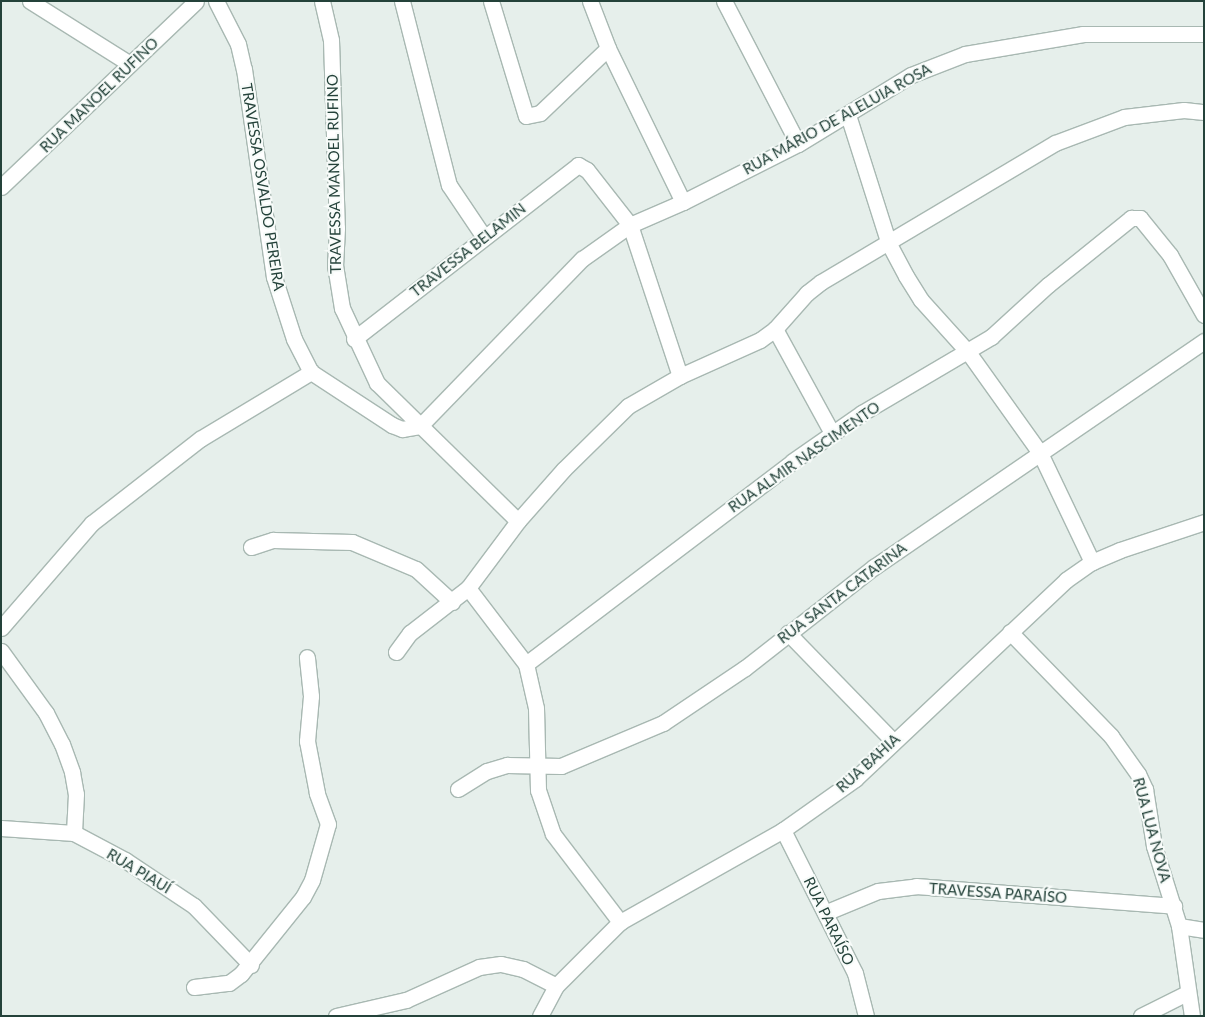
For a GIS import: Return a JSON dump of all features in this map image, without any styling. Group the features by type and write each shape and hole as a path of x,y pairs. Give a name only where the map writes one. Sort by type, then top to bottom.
{"street":[{"path":"30,1 130,64"},
{"name":"RUA MANOEL RUFINO","path":"1,188 196,1"},
{"name":"TRAVESSA OSVALDO PEREIRA","path":"216,1 238,44 244,69 274,277 294,339 311,372"},
{"name":"TRAVESSA MANOEL RUFINO","path":"322,1 331,40 337,228 334,265 342,308 354,339 378,383 518,521"},
{"path":"402,1 449,185 484,238"},
{"path":"491,1 526,116 540,113 608,48"},
{"path":"590,1 608,48 683,202"},
{"path":"724,1 798,144"},
{"name":"RUA MÁRIO DE ALELUIA ROSA","path":"420,426 582,259 630,225 683,202 798,144 911,75 965,54 1083,34 1204,34"},
{"path":"396,652 410,633 468,588 518,521 612,419 649,392 680,376 742,350 775,329 814,287 889,244 1024,159 1083,130 1146,112 1204,112"},
{"path":"848,115 889,244 921,300 968,352 1040,453 1092,562"},
{"name":"TRAVESSA BELAMIN","path":"354,339 574,166 583,166 630,225"},
{"name":"RUA ALMIR NASCIMENTO","path":"526,664 832,433 968,352 1010,322 1048,285 1131,218 1140,218 1170,255 1204,315"},
{"path":"630,225 680,376"},
{"path":"775,329 832,433"},
{"name":"RUA SANTA CATARINA","path":"458,790 488,771 507,765 536,764 561,766 663,722 745,668 874,567 1204,341"},
{"path":"1,628 92,523 105,512 200,439 311,372 392,425 402,429 420,426"},
{"name":"RUA BAHIA","path":"540,1016 556,986 620,922 782,830 855,779 893,741 1066,580 1092,562 1204,522"},
{"path":"251,547 273,540 352,542 416,569 452,602"},
{"path":"468,588 526,664 536,708 538,790 553,834 620,922"},
{"name":"RUA LUA NOVA","path":"1010,632 1111,736 1138,774 1145,790 1154,846 1179,926 1186,993 1192,1016"},
{"path":"788,633 893,741"},
{"path":"1,651 46,713 62,744 72,772 76,794 74,833"},
{"path":"194,986 229,983 251,965 303,897 312,880 328,824 317,793 307,741 311,696 307,657"},
{"name":"RUA PIAUÍ","path":"1,828 74,833 158,881 194,906 251,965"},
{"name":"RUA PARAÍSO","path":"782,830 827,912 855,973 866,1016"},
{"name":"TRAVESSA PARAÍSO","path":"827,912 878,891 916,886 1174,906"},
{"path":"1179,926 1204,930"},
{"path":"336,1016 406,1000 479,966 501,964 523,969 556,986"},
{"path":"1142,1016 1186,993"}]}
